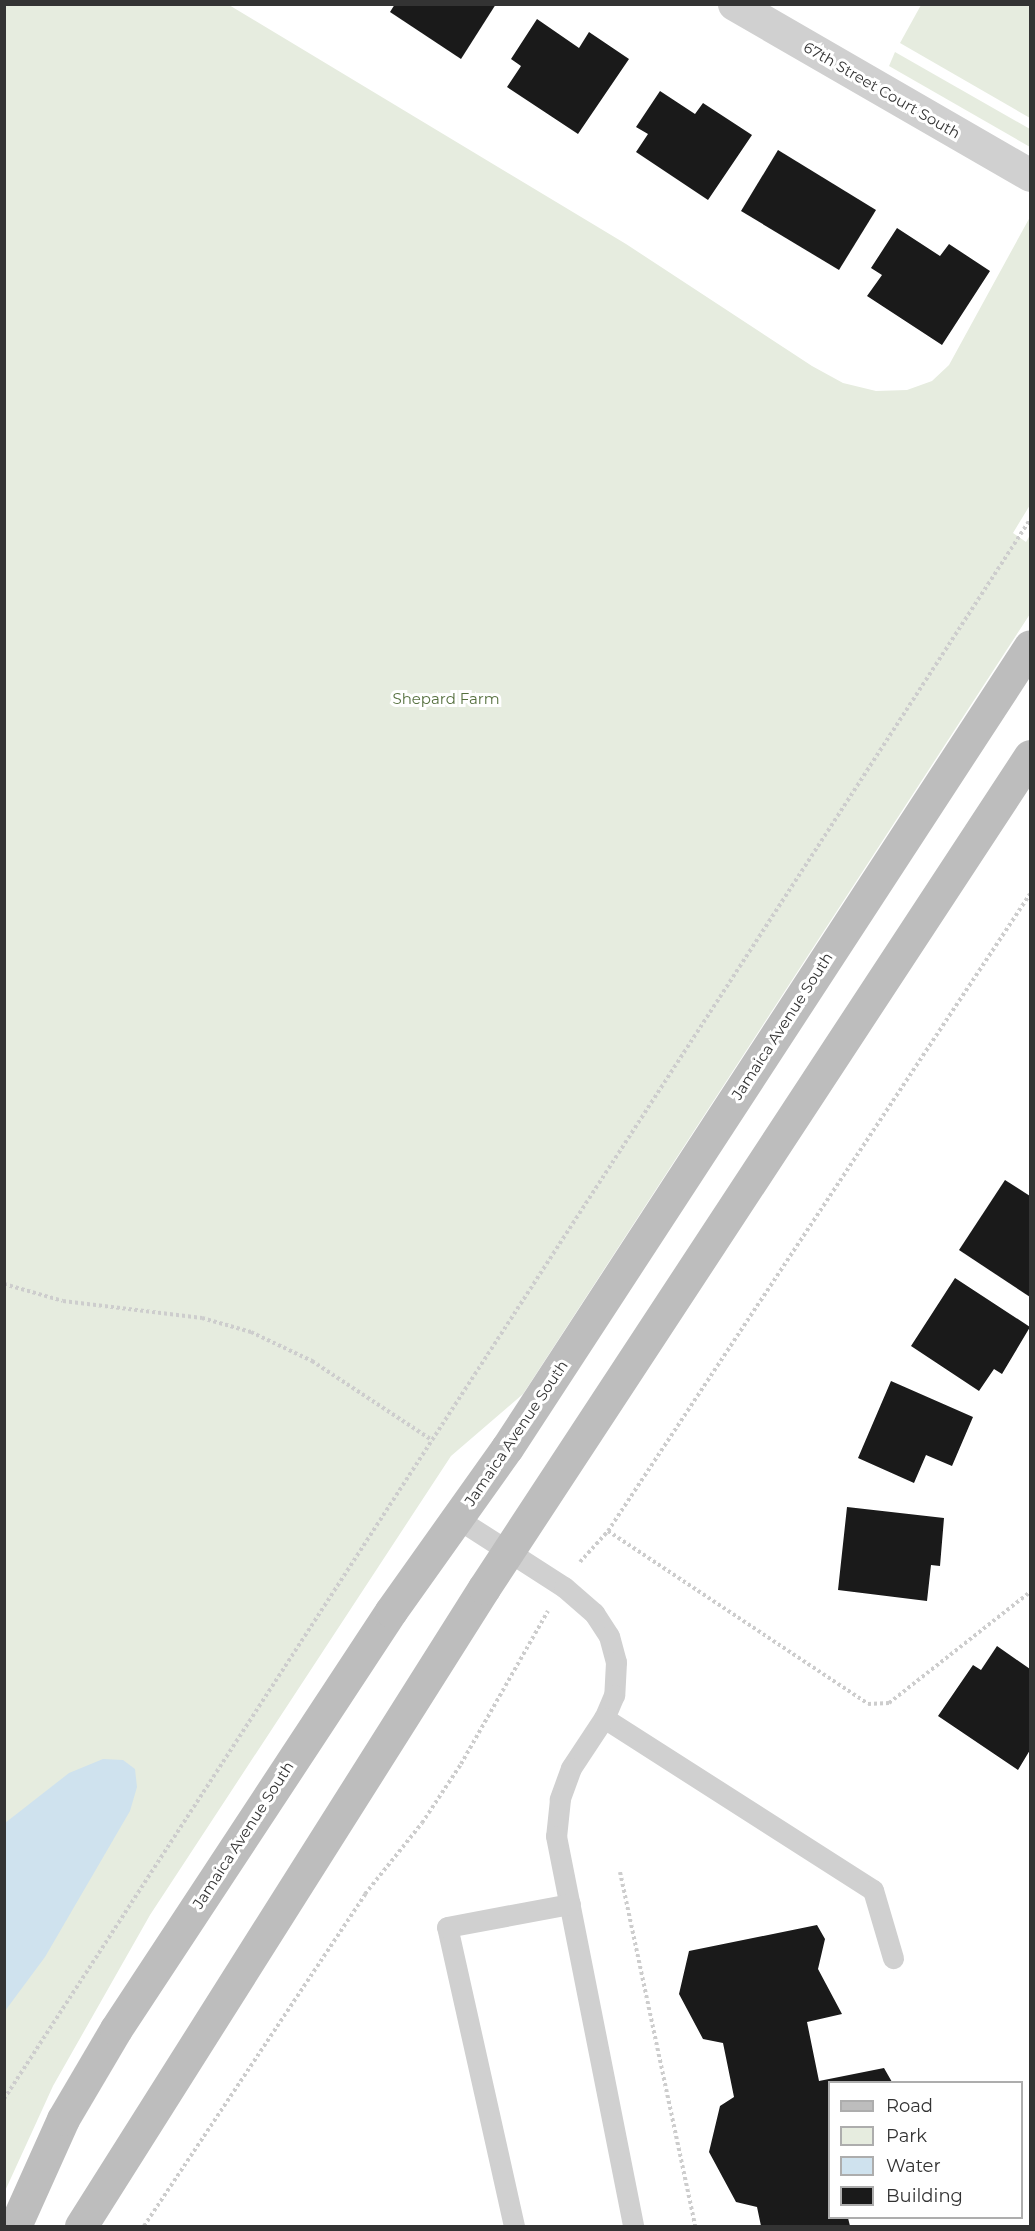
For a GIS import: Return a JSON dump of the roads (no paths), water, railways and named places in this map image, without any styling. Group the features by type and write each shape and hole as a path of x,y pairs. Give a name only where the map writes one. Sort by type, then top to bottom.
{"street":[{"name":"67th Street Court South","path":"734,4 1030,175"},
{"name":"Jamaica Avenue South","path":"15,2226 63,2119 104,2047 384,1620 458,1519 1030,646"},
{"path":"81,2226 508,1552 1030,756"}],"lane":[{"path":"458,1519 564,1587 594,1613 614,1650 616,1683 604,1718 571,1768 560,1799 556,1836 633,2226"},
{"path":"604,1718 873,1890 893,1958"},
{"path":"514,2226 447,1927 570,1904"}],"water":[{"path":"103,1759 123,1760 135,1769 137,1787 130,1811 45,1957 5,2011 5,1823 69,1773"}],"park label":[{"name":"Shepard Farm","path":"446,699"}]}
